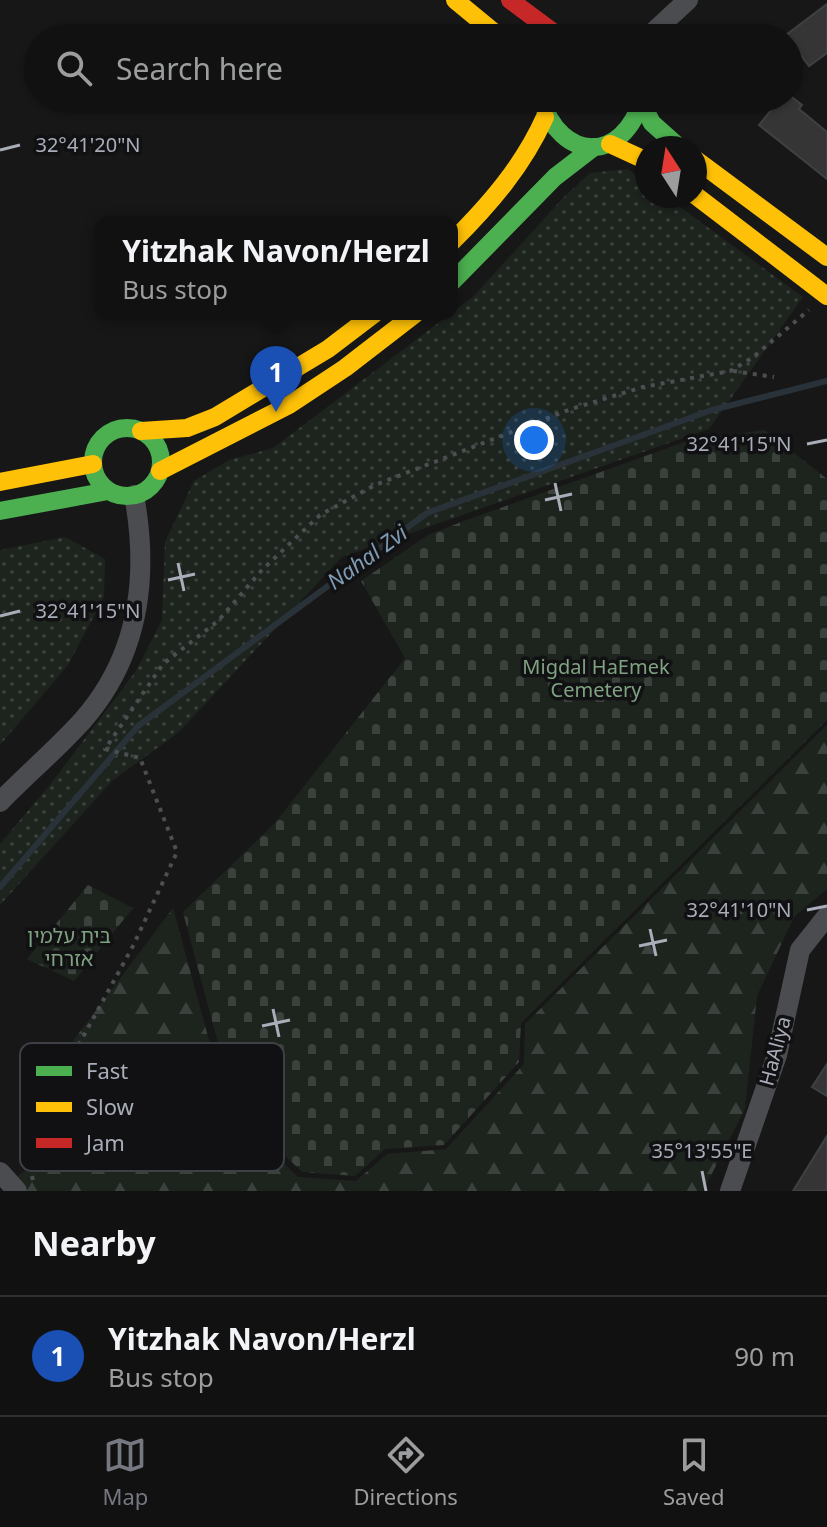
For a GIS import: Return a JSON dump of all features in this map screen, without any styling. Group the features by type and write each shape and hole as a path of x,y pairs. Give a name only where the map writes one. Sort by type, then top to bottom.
{"street":[{"path":"455,0 484,24"},
{"path":"510,0 542,24"},
{"path":"662,24 688,0"},
{"path":"544,112 552,129 578,146 602,146 635,157"},
{"path":"458,276 555,177 602,146 621,138 634,124 638,112"},
{"path":"647,112 652,123 667,136"},
{"path":"458,235 524,162 536,142 545,117"},
{"path":"707,168 827,257"},
{"path":"707,204 827,296"},
{"path":"108,491 97,479 93,464 98,443 110,433 125,428 165,431 187,428 215,417 328,349 366,320"},
{"path":"0,511 108,491 123,496 134,495 149,488 160,471 274,414 357,361 408,320"},
{"path":"141,431 157,445 160,471"},
{"path":"0,482 93,464"},
{"path":"0,802 84,718 115,676 123,659 137,609 140,585 141,542 134,495"},
{"name":"HaAliya","path":"730,1191 777,1055 800,950 827,916"},
{"path":"0,1172 27,1190"}],"path":[{"path":"730,371 752,358 827,296"},
{"path":"80,1043 133,946 177,852 140,758 105,749 163,664 218,621 262,570 320,515 375,485 571,409 643,387 730,371 774,377"}],"green space":[{"path":"628,169 635,174 635,208 681,208 803,297 709,429 342,557 179,732 112,781 0,905 0,844 49,786 136,671 162,620 165,542 194,481 229,460 273,448 442,320 458,320 458,308 474,296 563,198 590,173"},
{"name":"Migdal HaEmek Cemetery","path":"765,430 827,479 827,720 521,1023 519,1062 444,1145 385,1149 355,1176 302,1172 284,1155 284,1043 218,1043 183,912 275,823 405,658 361,581 428,535 690,440"},
{"path":"65,537 105,559 104,597 68,665 0,745 0,550"},
{"path":"827,725 827,889 794,917 757,996 745,1109 703,1191 3,1191 7,1183 25,1171 284,1171 284,1164 298,1177 356,1181 387,1154 446,1149 524,1064 525,1024"},
{"name":"בית עלמין אזרחי","path":"88,885 133,908 74,981 27,959"},
{"path":"173,908 210,1043 72,1043"}],"building":[{"path":"827,4 827,53 809,66 803,58 803,24 801,24"},
{"path":"770,112 803,112 827,132 827,179 759,125"},
{"path":"827,1064 827,1096 812,1087"},
{"path":"827,1136 827,1191 793,1191"}],"waterway":[{"name":"Nahal Zvi","path":"0,887 138,726 427,513 712,410 827,381"}],"traffic: fast":[{"path":"547,112 562,135 577,144 592,147 607,144 621,135 636,112"},
{"path":"646,112 652,123 667,136"},
{"path":"458,276 555,177 594,147"},
{"path":"127,428 140,430 151,438 159,449 161,462 159,475 151,486 140,494 127,496 114,494 103,486 95,475 93,462 95,449 103,438 114,430 127,428"},
{"path":"0,511 108,491"}],"traffic: slow":[{"path":"455,0 484,24"},
{"path":"458,236 504,184 527,152 545,117"},
{"path":"610,144 635,155"},
{"path":"707,168 827,257"},
{"path":"707,204 827,296"},
{"path":"141,431 187,428 215,417 328,349 366,320"},
{"path":"160,471 289,405 345,368 407,320"},
{"path":"0,482 93,464"}],"traffic: jam":[{"path":"510,0 542,24"}],"place":[{"name":"Yitzhak Navon/Herzl","path":"276,412"}]}
